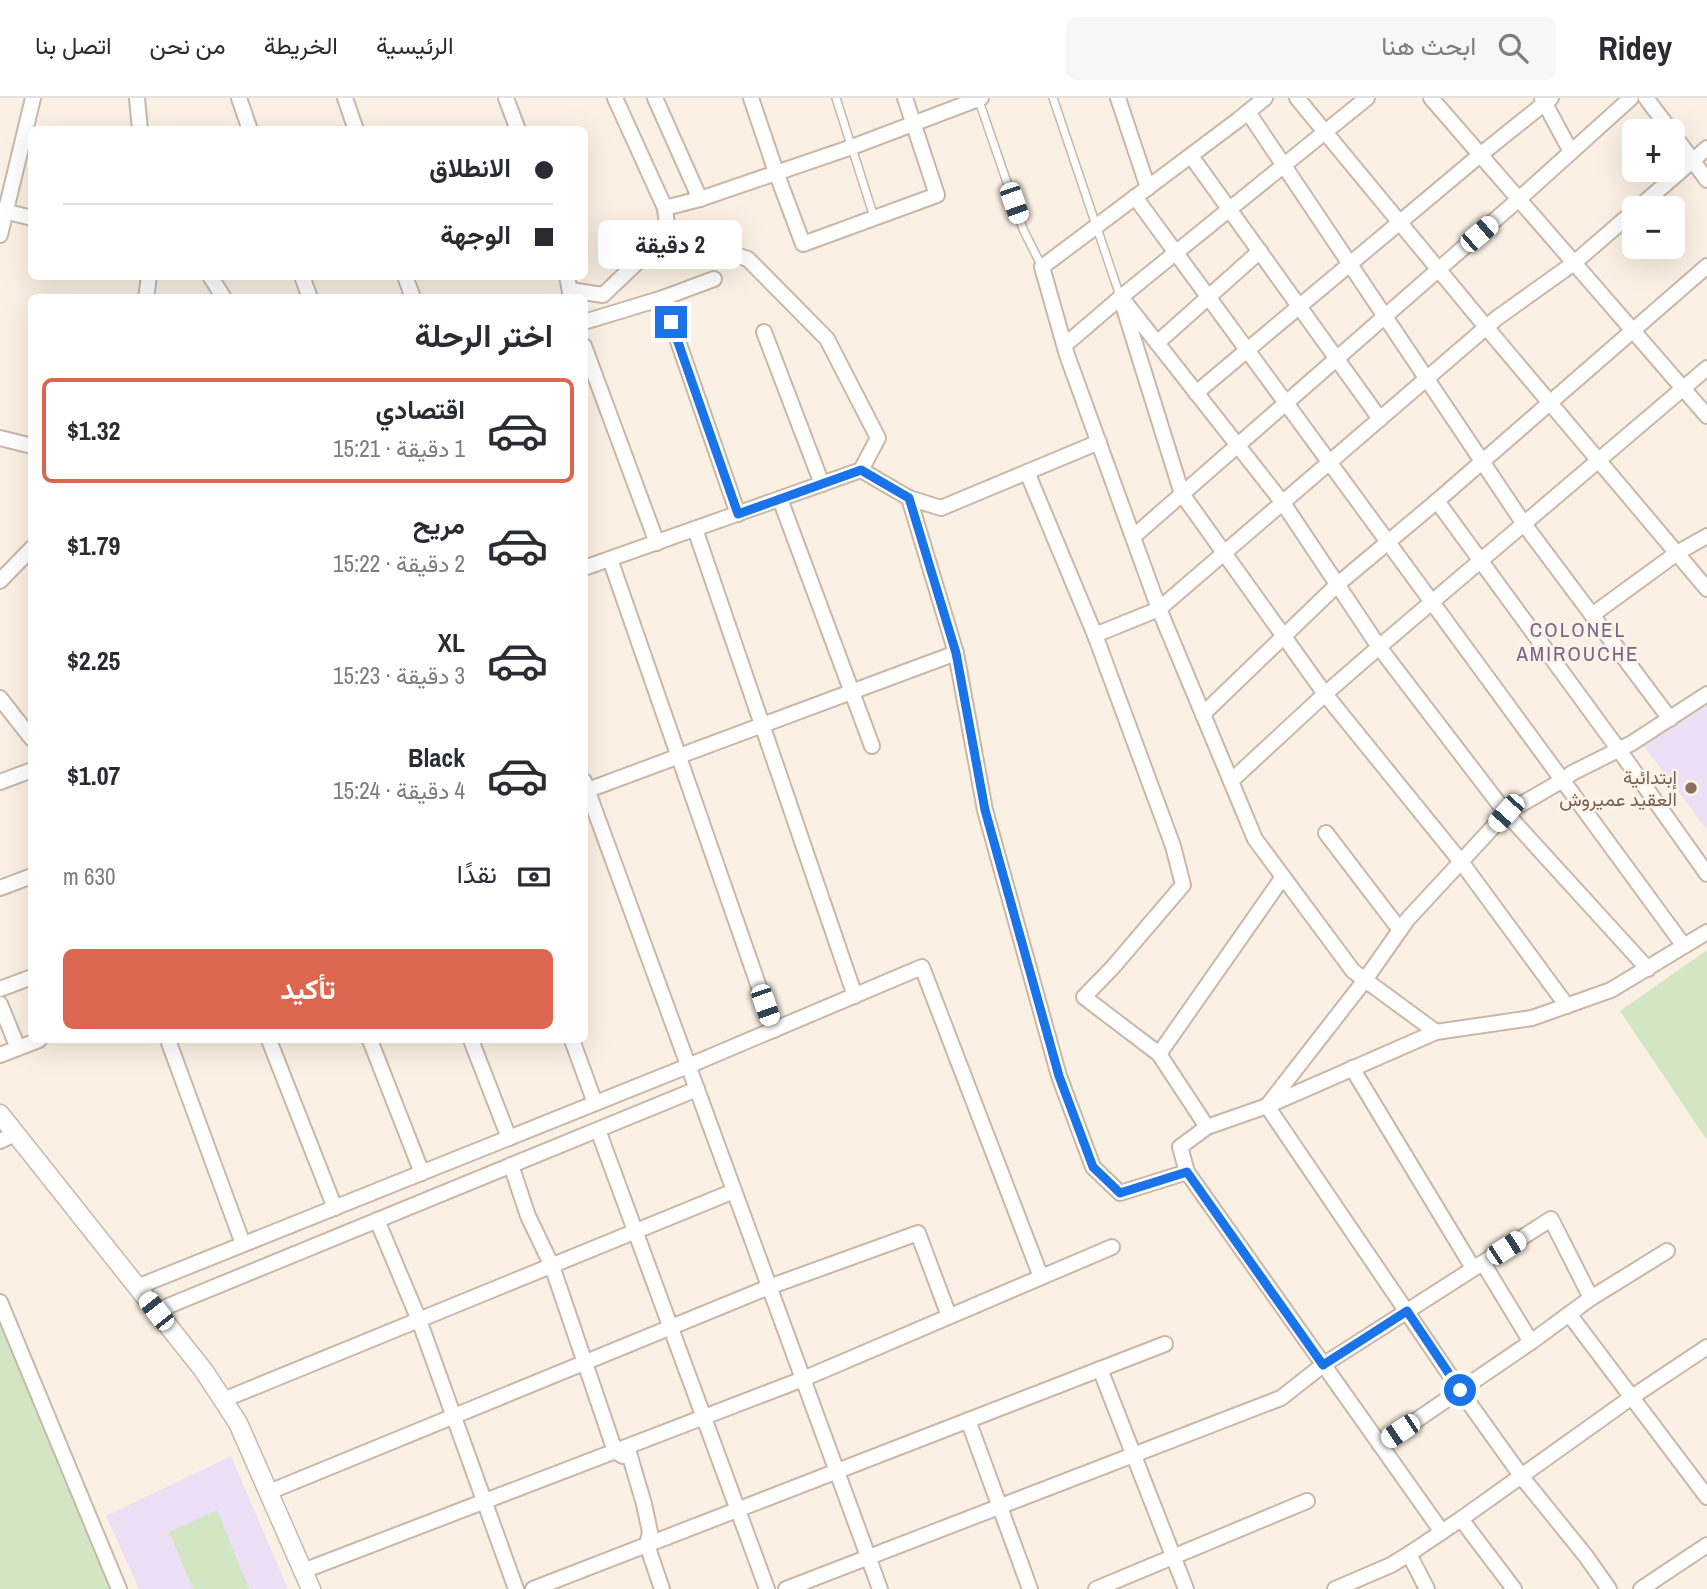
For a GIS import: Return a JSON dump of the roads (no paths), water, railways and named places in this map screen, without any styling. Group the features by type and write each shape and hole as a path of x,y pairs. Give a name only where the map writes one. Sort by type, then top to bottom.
{"street":[{"path":"0,235 3,211 33,98"},
{"path":"137,98 140,126"},
{"path":"239,98 249,126"},
{"path":"345,98 355,126"},
{"path":"506,98 516,126"},
{"path":"615,98 664,208 668,233"},
{"path":"654,98 700,199"},
{"path":"751,98 803,244 937,195 905,98"},
{"path":"664,208 700,199 852,147 979,98"},
{"path":"1118,98 1148,188"},
{"path":"1264,98 1042,267 1065,345 1159,609 1255,839 1353,971 1436,1032"},
{"path":"1297,98 1707,589"},
{"path":"1065,345 1367,98"},
{"path":"1431,98 1707,416"},
{"path":"1133,537 1631,98"},
{"path":"1646,98 1662,119"},
{"path":"1196,393 1546,100 1571,152"},
{"path":"1248,112 1524,524 1670,719"},
{"path":"1652,196 1707,148"},
{"path":"1685,150 1707,180"},
{"path":"1191,156 1381,419"},
{"path":"1135,197 1684,946"},
{"path":"3,211 28,217"},
{"path":"1095,635 1159,609 1486,327 1574,263 1622,222"},
{"path":"570,288 603,295 668,233"},
{"path":"588,567 861,470 878,438 827,339 748,259 668,233"},
{"path":"1157,343 1260,251"},
{"path":"1203,714 1338,584 1707,265"},
{"path":"588,321 714,279"},
{"path":"1121,297 1283,503 1379,647 1506,813 1647,969"},
{"path":"1121,297 1182,494 1325,694 1462,863 1567,1006"},
{"path":"663,298 738,514"},
{"path":"764,332 822,484"},
{"path":"588,357 657,542"},
{"path":"1231,781 1379,647 1707,368"},
{"path":"0,438 28,445"},
{"path":"861,470 909,498 941,508 1099,442"},
{"path":"1027,472 1095,635 1173,846 1184,886 1084,997 1159,1054 1207,1127"},
{"path":"909,498 956,653 985,810 1059,1076 1093,1167 1120,1193 1187,1172"},
{"path":"780,499 872,746"},
{"path":"1437,501 1707,874"},
{"path":"695,529 855,996"},
{"path":"1592,615 1677,553 1707,536"},
{"path":"0,581 28,552"},
{"path":"610,559 774,1030"},
{"path":"588,785 678,757 956,653"},
{"path":"1267,1106 1365,980 1407,920 1506,813 1572,773 1632,743 1707,694"},
{"path":"0,698 28,734"},
{"path":"0,782 28,772"},
{"path":"588,800 591,820 697,1089 880,1589"},
{"path":"1326,834 1400,930"},
{"path":"1159,1054 1283,877"},
{"path":"0,888 28,878"},
{"path":"1442,1532 1187,1172 1180,1147 1207,1127 1267,1106 1436,1032 1532,1018 1611,990 1707,932"},
{"path":"137,1287 688,1066 922,967 1041,1277"},
{"path":"0,989 28,978"},
{"path":"0,1004 18,1048"},
{"path":"0,1055 30,1043"},
{"path":"169,1043 243,1244"},
{"path":"270,1043 335,1208"},
{"path":"371,1043 422,1172"},
{"path":"472,1043 509,1138"},
{"path":"573,1043 595,1103"},
{"path":"1352,1068 1478,1266 1531,1342"},
{"path":"156,1311 697,1089"},
{"path":"1267,1106 1460,1390 1609,1589"},
{"path":"0,1114 8,1137 137,1287 204,1371 223,1400 238,1423 311,1589"},
{"path":"597,1130 767,1589"},
{"path":"511,1165 528,1216 552,1266 615,1451 623,1456 629,1453 650,1532 647,1545 662,1589"},
{"path":"223,1400 734,1191"},
{"path":"786,1589 1281,1398 1323,1365 1551,1219 1591,1298"},
{"path":"377,1220 419,1320 516,1589"},
{"path":"269,1492 769,1287 918,1233 949,1316"},
{"path":"303,1571 803,1379 1112,1247"},
{"path":"1380,1445 1591,1298 1667,1251"},
{"path":"0,1302 119,1589"},
{"path":"1569,1314 1707,1497"},
{"path":"533,1589 1165,1344"},
{"path":"1335,1589 1391,1565 1409,1554 1707,1347"},
{"path":"1100,1369 1186,1589"},
{"path":"968,1420 1030,1589"},
{"path":"1096,1589 1307,1502"},
{"path":"1461,1519 1514,1589"},
{"path":"1641,1589 1707,1545"},
{"path":"1409,1554 1427,1589"}],"lane":[{"path":"836,98 874,218"},
{"path":"979,98 1023,229 1042,267"},
{"path":"1053,98 1121,297"}],"place":[{"name":"إبتدائية العقيد عميروش","path":"1691,788"}],"district":[{"name":"COLONEL AMIROUCHE","path":"1578,641"}]}
